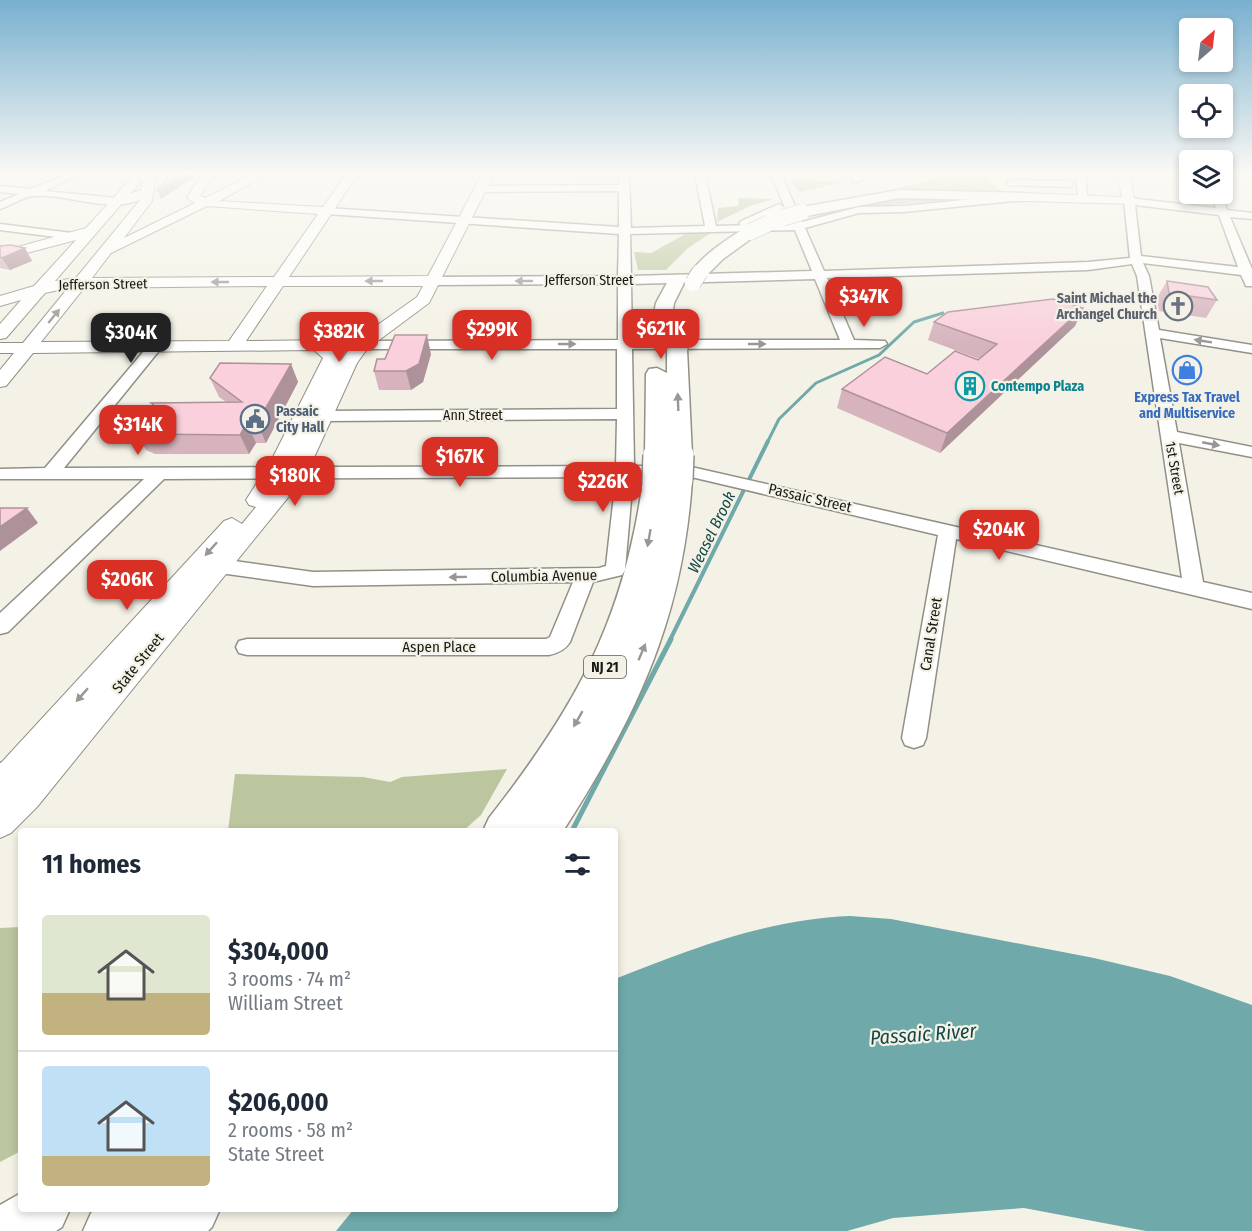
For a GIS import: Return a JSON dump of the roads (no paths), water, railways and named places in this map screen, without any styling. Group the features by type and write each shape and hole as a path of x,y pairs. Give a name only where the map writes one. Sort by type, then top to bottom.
{"highway":[{"name":"NJ 21","path":"544,828 603,736 647,642 670,562 668,343 665,303 687,278 703,251 733,231"},
{"name":"NJ 21","path":"687,278 745,231"},
{"name":"NJ 21","path":"504,828 575,724 616,644 645,559 668,468"},
{"path":"5,1231 39,1212"},
{"path":"109,1231 138,1212"},
{"path":"167,1231 190,1212"}],"main road":[{"path":"0,382 121,231"},
{"path":"95,264 121,243 142,231"},
{"path":"234,346 313,231"},
{"path":"0,348 361,345 412,311 427,294 459,231"},
{"path":"0,256 88,232"},
{"path":"0,334 88,232"},
{"name":"Jefferson Street","path":"41,287 80,283 433,281"},
{"path":"0,303 41,287"},
{"name":"State Street","path":"9,787 220,566 260,520 285,472 329,368 332,358 329,351 316,345"},
{"name":"State Street","path":"0,823 9,787 257,500 285,472 324,416 348,363 361,345"},
{"path":"0,831 9,787"}],"street":[{"path":"36,231 72,236"},
{"name":"Columbia Avenue","path":"220,566 313,579 586,575 607,574 615,570 625,469 624,231"},
{"path":"805,231 819,275 849,344"},
{"name":"1st Street","path":"1133,231 1136,260 1143,276 1153,333 1194,587"},
{"path":"1231,231 1252,286"},
{"name":"Jefferson Street","path":"433,281 625,280 819,275 1088,266 1148,259 1248,273"},
{"path":"1153,333 1252,349"},
{"path":"361,345 880,344"},
{"path":"50,474 155,346"},
{"name":"Ann Street","path":"324,416 623,414"},
{"path":"1170,436 1252,452"},
{"name":"Passaic Street","path":"0,474 625,469 687,471 1252,601"},
{"path":"0,626 160,473"},
{"name":"Canal Street","path":"914,738 948,530"},
{"name":"Aspen Place","path":"247,647 549,647 559,642 586,575"}],"water":[{"name":"Passaic River","path":"850,916 891,919 1094,958 1170,976 1252,1005 1252,1231 1146,1231 1024,1208 893,1218 847,1231 336,1231 352,1212 618,1212 618,978 730,937 819,918"}],"waterway":[{"name":"Weasel Brook","path":"768,441 779,419 816,383 879,355 914,322 943,313"},
{"name":"Weasel Brook","path":"670,640 768,441"},
{"name":"Weasel Brook","path":"574,828 671,639"}],"place":[{"name":"Saint Michael the Archangel Church","path":"1178,306"},
{"name":"Express Tax Travel and Multiservice","path":"1187,370"},
{"name":"Contempo Plaza","path":"970,386"},
{"name":"Passaic City Hall","path":"255,419"}]}
